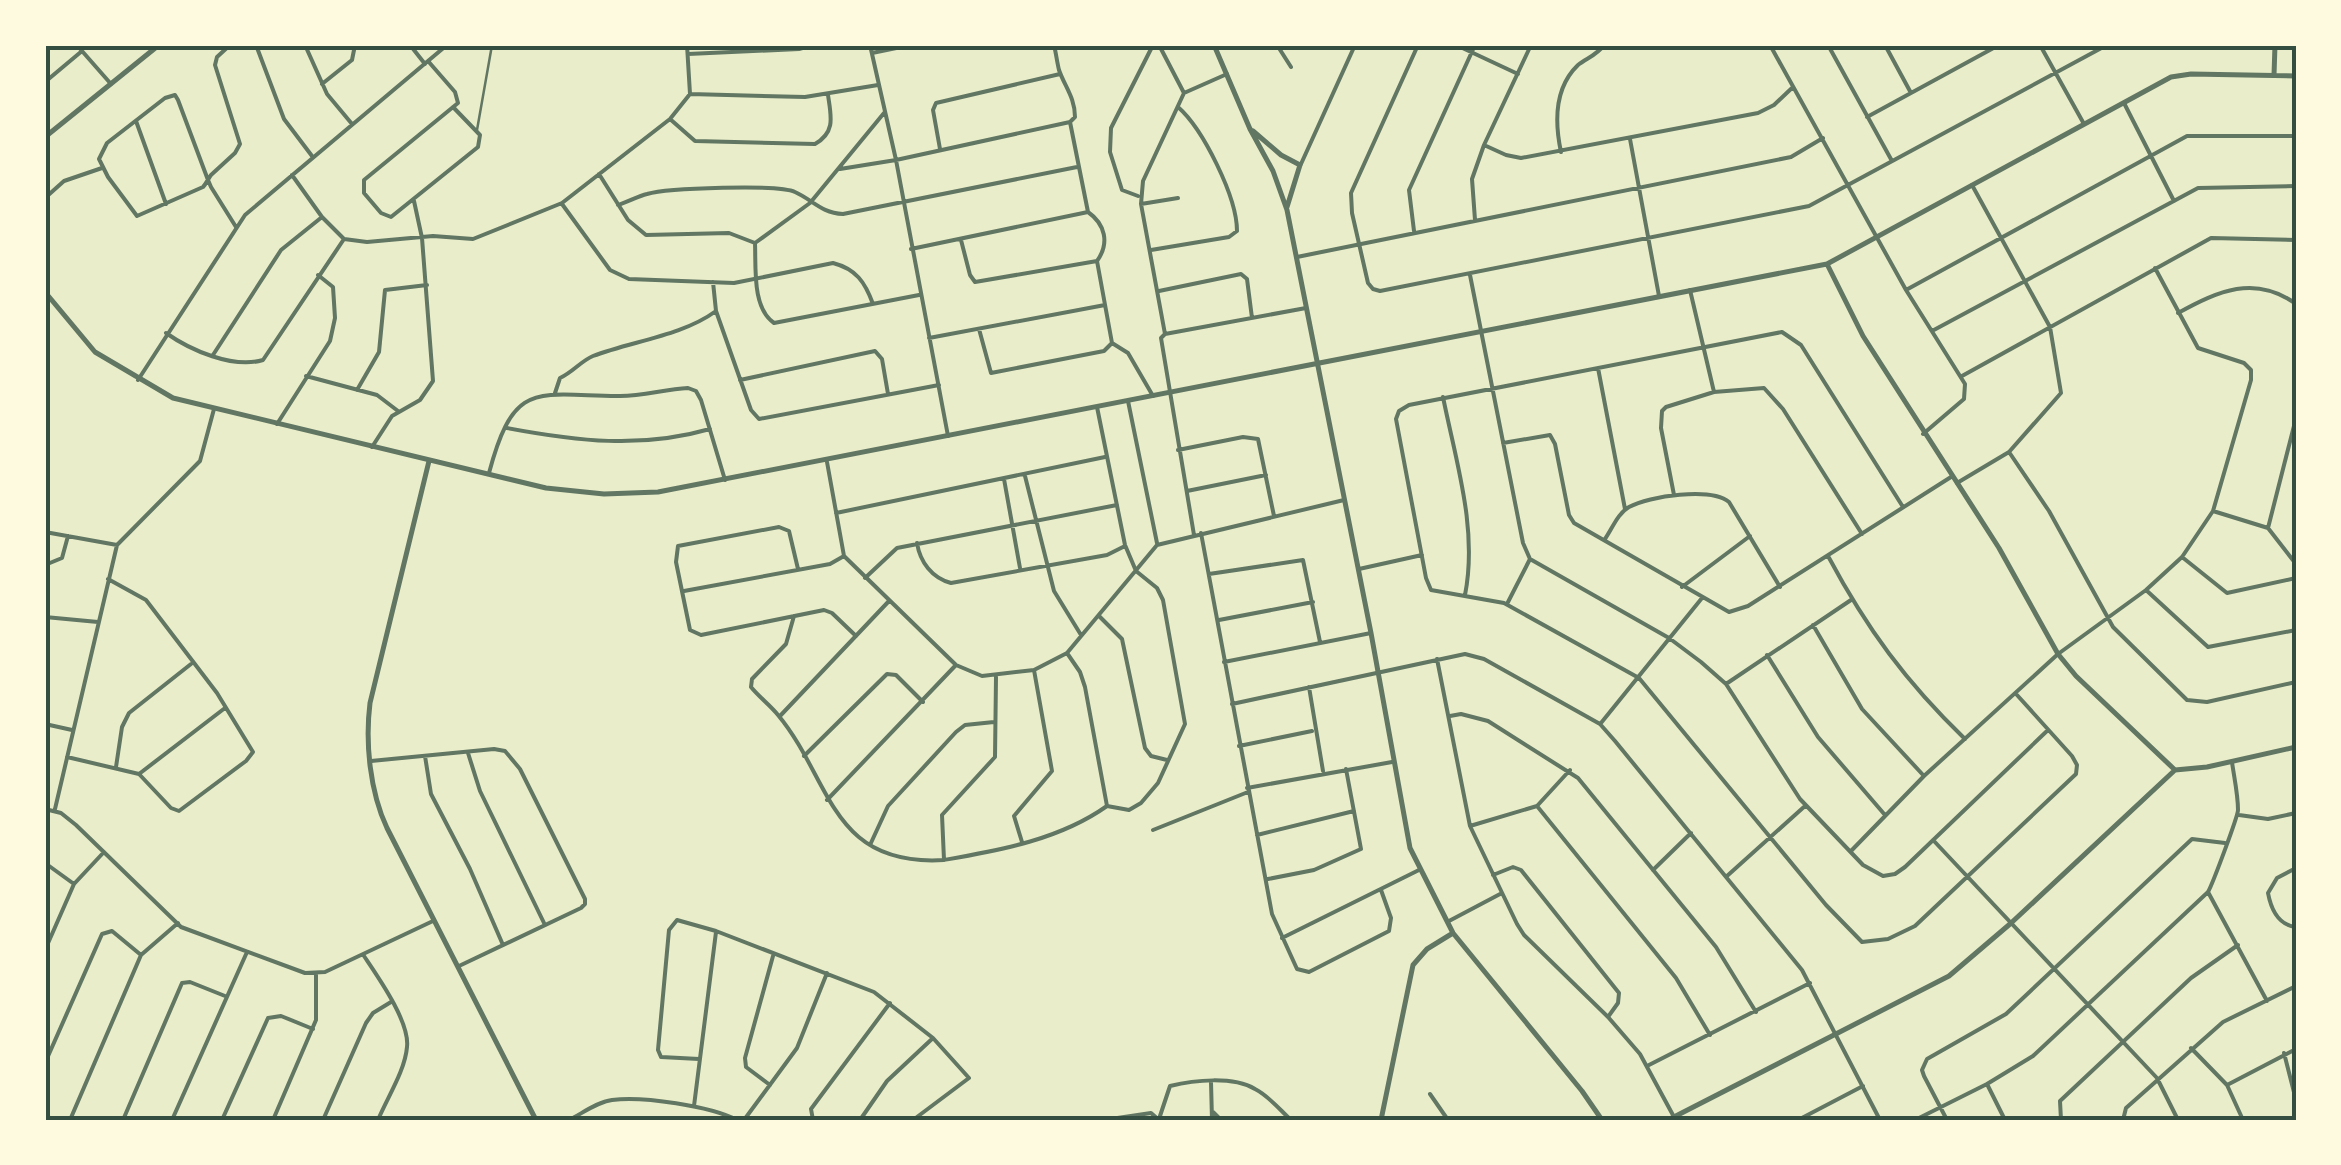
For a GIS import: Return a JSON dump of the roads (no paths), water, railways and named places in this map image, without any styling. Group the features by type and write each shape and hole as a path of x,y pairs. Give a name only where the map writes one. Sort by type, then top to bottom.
{"street":[{"path":"77,45 111,84"},
{"path":"144,45 150,53"},
{"path":"45,136 159,45"},
{"path":"230,45 217,57 215,66 240,144 236,153 208,180 202,188 137,216 99,159 102,148 168,96 175,96 208,180 236,227"},
{"path":"256,45 284,119 313,156"},
{"path":"305,45 322,84 352,124"},
{"path":"322,84 352,60 355,45"},
{"path":"410,45 457,95 458,102 363,182 364,193 387,217 414,201 475,150 480,139 476,131 453,107"},
{"path":"138,380 236,227 255,205 447,45"},
{"path":"476,131 492,45"},
{"path":"292,175 344,239 472,239 562,204 670,120 690,94 687,45"},
{"path":"688,54 814,45"},
{"path":"870,45 948,436"},
{"path":"872,53 911,45"},
{"path":"956,45 985,45"},
{"path":"840,168 941,151 1070,122 1075,118 1074,104 1060,74 1054,45"},
{"path":"1156,45 1184,93"},
{"path":"1140,196 1122,190 1109,141 1117,114 1156,45"},
{"path":"1214,45 1273,171 1286,210 1372,632 1410,848 1453,933 1582,1090 1602,1120"},
{"path":"1278,45 1291,66"},
{"path":"1286,210 1300,165 1355,45"},
{"path":"1418,45 1351,192 1352,213 1373,289 1380,291 1809,206 2107,45"},
{"path":"1456,45 1518,74"},
{"path":"1414,231 1410,190 1476,45"},
{"path":"1475,220 1471,184 1484,145 1532,45"},
{"path":"1561,152 1556,115 1569,79 1576,68 1604,45"},
{"path":"1770,45 1906,290 1962,376 1967,390 1964,399 1923,434"},
{"path":"1828,45 1892,162"},
{"path":"1885,45 1911,93"},
{"path":"1867,117 1999,45"},
{"path":"2040,45 2084,124"},
{"path":"2274,75 2275,45"},
{"path":"45,82 82,52"},
{"path":"941,151 933,110 939,101 1060,74"},
{"path":"1194,535 1168,392 1161,341 1165,334 1140,196 1143,181 1184,93 1227,74"},
{"path":"45,292 95,352 173,398 546,488 647,494 827,462 1827,264 2164,80 2184,74 2296,76"},
{"path":"690,94 828,96 878,86"},
{"path":"1484,145 1514,158 1561,152 1758,113 1774,106 1793,87"},
{"path":"670,120 695,142 815,144 831,126 828,96"},
{"path":"2123,102 2174,201"},
{"path":"1151,250 1229,237 1238,231 1228,191 1190,119 1178,107"},
{"path":"755,244 810,204 884,113"},
{"path":"136,121 166,204"},
{"path":"1070,122 1088,212 1104,229 1104,251 1098,261 1112,343"},
{"path":"1250,128 1300,165"},
{"path":"1906,290 2191,134 2296,136"},
{"path":"1630,138 1660,296"},
{"path":"1295,258 1791,156 1822,138"},
{"path":"45,198 64,181 102,168"},
{"path":"618,206 649,193 712,188 790,190 810,204 843,214 1078,168"},
{"path":"599,174 618,206 646,235 729,233 755,244"},
{"path":"1503,443 1542,435 1552,437 1571,519 1576,525 1722,610 1735,612 1903,507 2009,452 2061,395 2050,327 1972,186"},
{"path":"1931,332 2204,186 2296,186"},
{"path":"1141,204 1178,198"},
{"path":"372,448 398,411 420,400 433,381 422,238 414,201"},
{"path":"562,204 618,276 713,282 837,264 862,280 872,304"},
{"path":"910,249 1088,212"},
{"path":"213,355 281,250 322,216"},
{"path":"1962,376 2214,237 2296,240"},
{"path":"166,334 191,350 244,362 266,358 344,239"},
{"path":"961,240 975,282 1098,261"},
{"path":"755,244 761,306 774,323 920,295"},
{"path":"1827,264 1863,336 1999,548 2058,654 2175,770"},
{"path":"1852,852 1924,776 2058,654 2146,590 2182,557 2213,511 2252,380 2251,370 2244,363 2198,348 2155,268"},
{"path":"1158,291 1240,274 1246,279 1252,318"},
{"path":"278,424 327,347 334,326 333,287 318,275"},
{"path":"1470,275 1522,543 1530,559 1669,638 1726,684 1776,767 1805,806 1870,871 1889,875 1899,872 2048,730"},
{"path":"713,282 716,311 740,380 751,410 762,420 939,385"},
{"path":"357,390 380,348 385,290 426,286"},
{"path":"2178,312 2235,287 2271,289 2296,304"},
{"path":"1690,290 1714,392"},
{"path":"930,338 1105,304"},
{"path":"1165,334 1306,308"},
{"path":"555,394 560,378 588,358 687,326 716,311"},
{"path":"979,330 991,374 1104,351 1112,343"},
{"path":"1903,507 1796,339 1786,333 1705,345 1442,397 1409,405 1399,411 1396,419 1431,590 1507,604 1639,678 1770,838 1862,942 1888,939 1915,926 2076,774 2075,760 2017,695"},
{"path":"1112,343 1128,352 1152,396"},
{"path":"740,380 875,351 882,359 888,394"},
{"path":"1598,368 1626,508"},
{"path":"306,376 382,397 398,411"},
{"path":"1674,495 1660,414 1666,407 1714,392 1754,387 1770,392 1862,534"},
{"path":"488,476 505,428 525,400 555,394 621,396 693,388 701,400 725,480"},
{"path":"1442,397 1468,528 1470,562 1465,596"},
{"path":"1128,400 1157,545"},
{"path":"794,616 786,644 751,681 752,690 780,716 838,817 870,844 898,854 944,860 1064,831 1107,806 1127,811 1142,803 1162,776 1185,724 1162,594 1136,571 1125,546 1096,407"},
{"path":"55,810 117,545 200,460 214,409"},
{"path":"2268,528 2296,418"},
{"path":"505,428 581,441 640,442 710,429"},
{"path":"1178,450 1254,436 1260,444 1274,517"},
{"path":"2009,452 2049,511 2120,634 2191,702 2296,682"},
{"path":"836,513 1107,456"},
{"path":"429,461 370,703 371,761 382,818 536,1120"},
{"path":"827,462 844,556 956,665 977,675 996,677 1034,670 1066,654 1157,545 1344,500"},
{"path":"1187,491 1266,475"},
{"path":"1026,476 1058,599 1081,636"},
{"path":"1004,479 1020,569"},
{"path":"1606,539 1626,508 1674,495 1726,498 1780,587"},
{"path":"866,578 892,550 1117,504"},
{"path":"2213,511 2268,528 2296,564"},
{"path":"798,569 790,534 784,528 676,548 688,627 696,635 828,610 856,636"},
{"path":"45,532 117,545"},
{"path":"1201,534 1238,746 1274,919 1297,969 1306,973 1388,931 1392,925 1381,890"},
{"path":"45,565 63,556 68,536"},
{"path":"1682,587 1750,536"},
{"path":"917,543 925,564 947,583 1107,555 1125,546"},
{"path":"1359,569 1422,555"},
{"path":"682,592 830,564 844,556"},
{"path":"1828,556 1851,600 1917,692 1967,740"},
{"path":"2182,557 2227,593 2296,578"},
{"path":"1208,574 1300,558 1305,561 1320,642"},
{"path":"1507,604 1530,559"},
{"path":"67,758 139,774 175,810 188,806 252,754 217,693 146,600 108,579"},
{"path":"2146,590 2208,647 2296,630"},
{"path":"1600,724 1702,598"},
{"path":"1726,684 1851,600"},
{"path":"780,716 889,601"},
{"path":"1217,621 1313,602"},
{"path":"1098,616 1122,639 1148,753 1167,760"},
{"path":"45,632 47,617 98,622"},
{"path":"1813,625 1850,693 1924,776"},
{"path":"1224,662 1372,632"},
{"path":"1066,654 1082,678 1107,806"},
{"path":"1232,704 1464,654 1484,659 1600,724 1810,983 1880,1120"},
{"path":"1767,655 1818,737 1885,814"},
{"path":"1437,658 1470,826 1502,893 1524,935 1608,1016 1648,1066 1671,1118 1949,976 2175,770 2296,748"},
{"path":"116,767 122,727 129,712 192,663"},
{"path":"827,800 956,665"},
{"path":"1022,842 1014,822 1015,812 1052,772 1034,670"},
{"path":"804,756 887,674 896,675 923,702"},
{"path":"944,860 942,814 995,758 996,677"},
{"path":"1309,687 1323,772"},
{"path":"139,774 225,708"},
{"path":"1448,716 1461,714 1488,720 1570,770 1716,946 1756,1012"},
{"path":"870,844 888,806 956,732 965,726 994,722"},
{"path":"45,724 72,730"},
{"path":"1238,746 1314,730"},
{"path":"371,761 502,750 514,760 585,899 581,908 456,967"},
{"path":"468,752 480,792 546,925"},
{"path":"424,756 431,794 503,944"},
{"path":"1153,830 1247,790 1323,772 1392,762"},
{"path":"1914,1120 2033,1056 2208,892 2239,815 2232,762"},
{"path":"1266,880 1306,872 1359,851 1362,845 1346,768"},
{"path":"1470,826 1538,806 1570,770"},
{"path":"1538,806 1676,978 1710,1035"},
{"path":"1726,876 1805,806"},
{"path":"45,809 55,810 104,852 178,924 316,975 434,921"},
{"path":"1257,835 1354,811"},
{"path":"2239,815 2268,819 2296,812"},
{"path":"1653,870 1692,833"},
{"path":"1947,1120 1922,1070 1927,1059 1995,1023 2192,839 2225,843"},
{"path":"1933,840 2157,1078 2178,1120"},
{"path":"45,950 74,884 104,852"},
{"path":"45,863 74,884"},
{"path":"1493,875 1513,867 1522,870 1616,988 1620,999 1608,1016"},
{"path":"2296,868 2277,878 2268,892 2272,908 2282,922 2296,928"},
{"path":"1282,938 1419,870"},
{"path":"2208,892 2268,1001"},
{"path":"1447,922 1502,893"},
{"path":"699,1059 662,1057 658,1050 669,930 676,920 716,930 874,992 933,1038 968,1078 913,1120"},
{"path":"70,1120 141,956 178,924"},
{"path":"694,1106 716,930"},
{"path":"45,1064 100,937 106,931 112,932 141,956"},
{"path":"1381,1120 1413,965 1453,933"},
{"path":"2060,1120 2060,1101 2191,978 2238,945"},
{"path":"172,1120 247,952"},
{"path":"770,1085 750,1071 745,1058 774,954"},
{"path":"363,955 402,1024 407,1047 378,1120"},
{"path":"569,1120 613,1100 694,1106 741,1120 797,1048 828,973"},
{"path":"273,1120 313,1029 316,975"},
{"path":"123,1120 182,983 190,982 225,996"},
{"path":"1648,1066 1810,983"},
{"path":"2124,1120 2126,1108 2223,1022 2296,986"},
{"path":"323,1120 366,1022 391,1002"},
{"path":"813,1120 812,1109 890,1003"},
{"path":"222,1120 268,1018 281,1016 313,1029"},
{"path":"860,1120 888,1080 933,1038"},
{"path":"2190,1048 2228,1085 2243,1120"},
{"path":"2228,1085 2296,1049"},
{"path":"2284,1053 2296,1100"},
{"path":"1211,1082 1212,1120"},
{"path":"1106,1120 1152,1113 1159,1120 1170,1086 1238,1082 1260,1090 1291,1120"},
{"path":"1987,1084 2005,1120"},
{"path":"1798,1120 1863,1086"},
{"path":"1430,1094 1448,1120"},
{"path":"1213,1112 1222,1120"},
{"path":"1814,1112 1818,1120"},
{"path":"45,1114 52,1120"}]}
